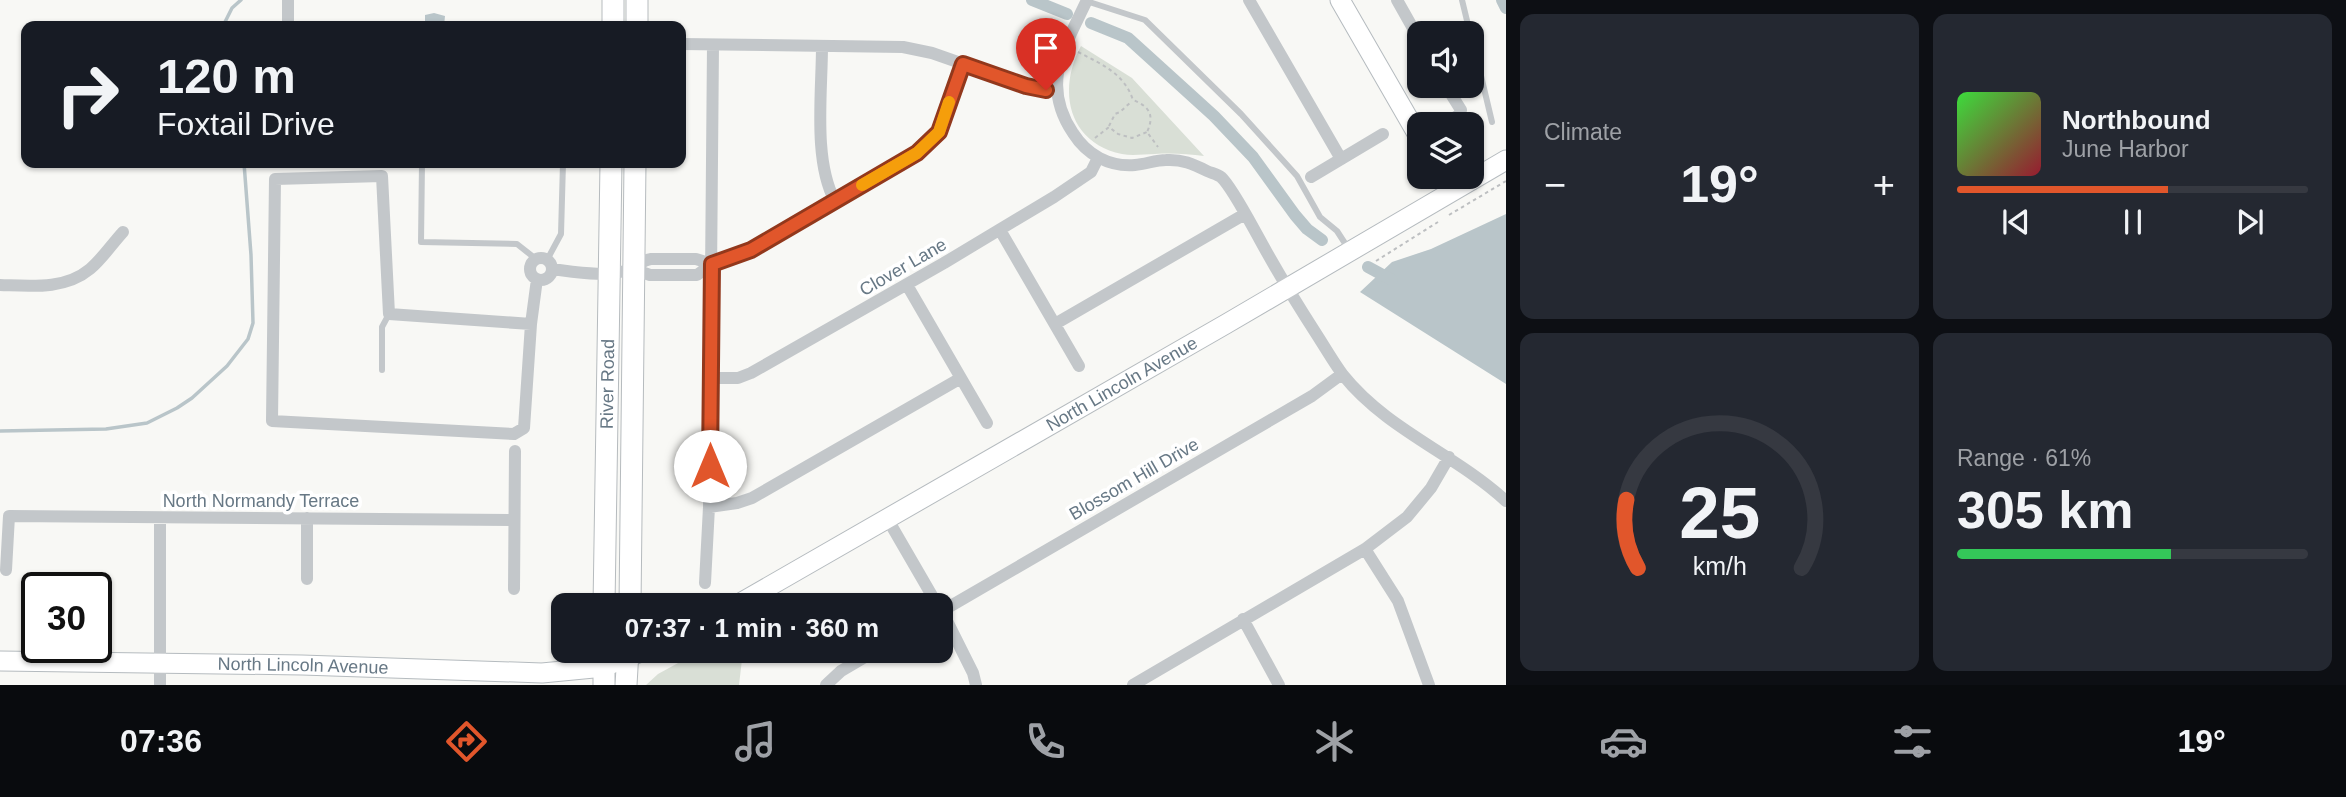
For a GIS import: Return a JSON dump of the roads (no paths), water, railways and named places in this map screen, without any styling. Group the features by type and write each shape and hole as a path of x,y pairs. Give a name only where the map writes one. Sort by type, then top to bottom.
{"main road":[{"path":"613,0 613,21"},
{"path":"637,0 637,21"},
{"path":"1339,0 1407,116"},
{"name":"North Lincoln Avenue","path":"1484,169 1506,160"},
{"name":"River Road","path":"604,593 611,168"},
{"name":"River Road","path":"630,593 635,168"},
{"name":"North Lincoln Avenue","path":"757,593 1287,288 1349,251 1440,189"},
{"name":"North Lincoln Avenue","path":"0,661 302,665 542,673 604,668"},
{"path":"626,685 631,663"}],"street":[{"path":"288,0 288,21"},
{"path":"1249,0 1341,159"},
{"path":"1397,0 1409,21"},
{"path":"1086,1 1056,75 1058,104 1072,133 1087,150 1112,164 1186,161 1221,177 1342,374 1365,400 1388,419 1488,484 1506,501"},
{"path":"686,44 902,47 932,53 1026,86 1056,90"},
{"path":"705,583 709,507 713,45"},
{"path":"822,46 822,161 828,188 835,201"},
{"path":"633,269 650,275 697,275 712,264 751,250 917,153 939,132 963,64"},
{"path":"1454,98 1461,110"},
{"path":"1311,177 1383,134"},
{"name":"Clover Lane","path":"710,378 738,378 751,373 907,285 1091,172 1098,158"},
{"path":"531,324 389,314 382,176 275,179 272,421 514,434 524,428 537,279 530,270 545,263 609,273 633,269 645,260 696,259 712,264"},
{"path":"1055,324 1245,214"},
{"path":"1000,230 1079,366"},
{"path":"0,285 47,286 71,281 90,270 123,232"},
{"path":"537,279 547,278 545,263"},
{"path":"907,285 987,423"},
{"name":"Blossom Hill Drive","path":"953,605 1312,397 1342,374"},
{"path":"709,507 752,498 961,378"},
{"path":"514,589 515,451"},
{"path":"1133,685 1365,549 1407,517 1431,488 1448,457"},
{"name":"North Normandy Terrace","path":"6,570 9,516 513,520"},
{"path":"307,518 307,579"},
{"path":"887,518 930,593"},
{"path":"160,519 160,685"},
{"path":"1365,549 1398,601 1429,685"},
{"path":"1244,619 1279,685"},
{"path":"953,633 973,673 976,685"},
{"path":"826,685 854,663"}],"lane":[{"path":"1462,0 1467,21"},
{"path":"1086,1 1145,20 1241,114 1297,176 1320,217 1336,231 1349,251"},
{"path":"1484,89 1492,122"},
{"path":"422,168 421,242 517,244 545,263 561,234 563,168"},
{"path":"673,275 674,259"},
{"path":"382,370 382,327 389,314"}],"waterway":[{"path":"226,21 232,8 241,0"},
{"path":"1032,0 1067,14"},
{"path":"1502,0 1506,8"},
{"path":"1091,23 1128,38 1214,116 1253,157 1307,229 1322,240"},
{"path":"0,431 106,429 147,423 192,398 227,366 248,339 253,323 244,168"},
{"path":"1368,267 1392,280"}]}
